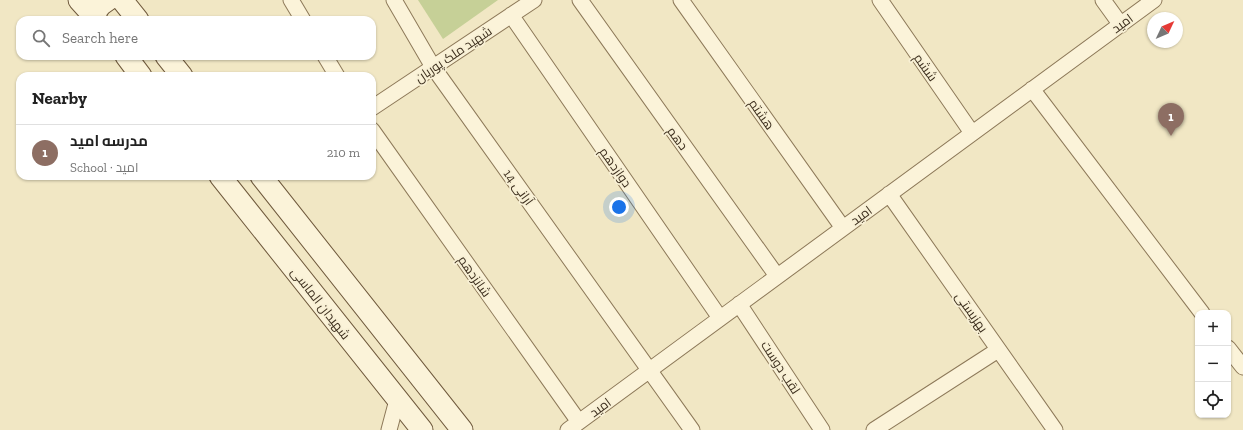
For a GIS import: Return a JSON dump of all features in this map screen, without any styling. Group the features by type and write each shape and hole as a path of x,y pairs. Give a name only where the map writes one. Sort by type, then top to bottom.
{"main road":[{"path":"79,0 93,16"},
{"path":"96,16 101,5 108,0"},
{"path":"122,0 135,16"},
{"path":"129,60 138,72"},
{"path":"169,60 179,72"},
{"name":"شهیدان الماسی","path":"223,180 422,430"},
{"path":"267,180 462,430"}],"street":[{"path":"290,0 300,16"},
{"name":"آرانی 14","path":"394,0 433,67 650,370"},
{"name":"شهید ملک پوریان","path":"376,105 534,0"},
{"name":"دهم","path":"580,0 777,276"},
{"name":"هشتم","path":"681,0 843,228"},
{"name":"ششم","path":"880,0 972,134"},
{"path":"1104,0 1121,24"},
{"name":"امید","path":"573,426 1154,0"},
{"name":"دوازدهم","path":"511,15 720,318"},
{"path":"327,60 335,72"},
{"path":"1032,89 1200,310"},
{"name":"شانزدهم","path":"376,136 573,426"},
{"name":"بهزیستی","path":"889,194 1055,430"},
{"name":"لقب دوست","path":"740,304 822,430"},
{"path":"874,430 998,350"},
{"path":"1231,352 1243,367"},
{"path":"650,370 692,430"},
{"path":"388,430 397,400"}],"green space":[{"path":"418,0 498,0 443,39"}],"place":[{"name":"مدرسه امید","path":"1171,136"}]}
